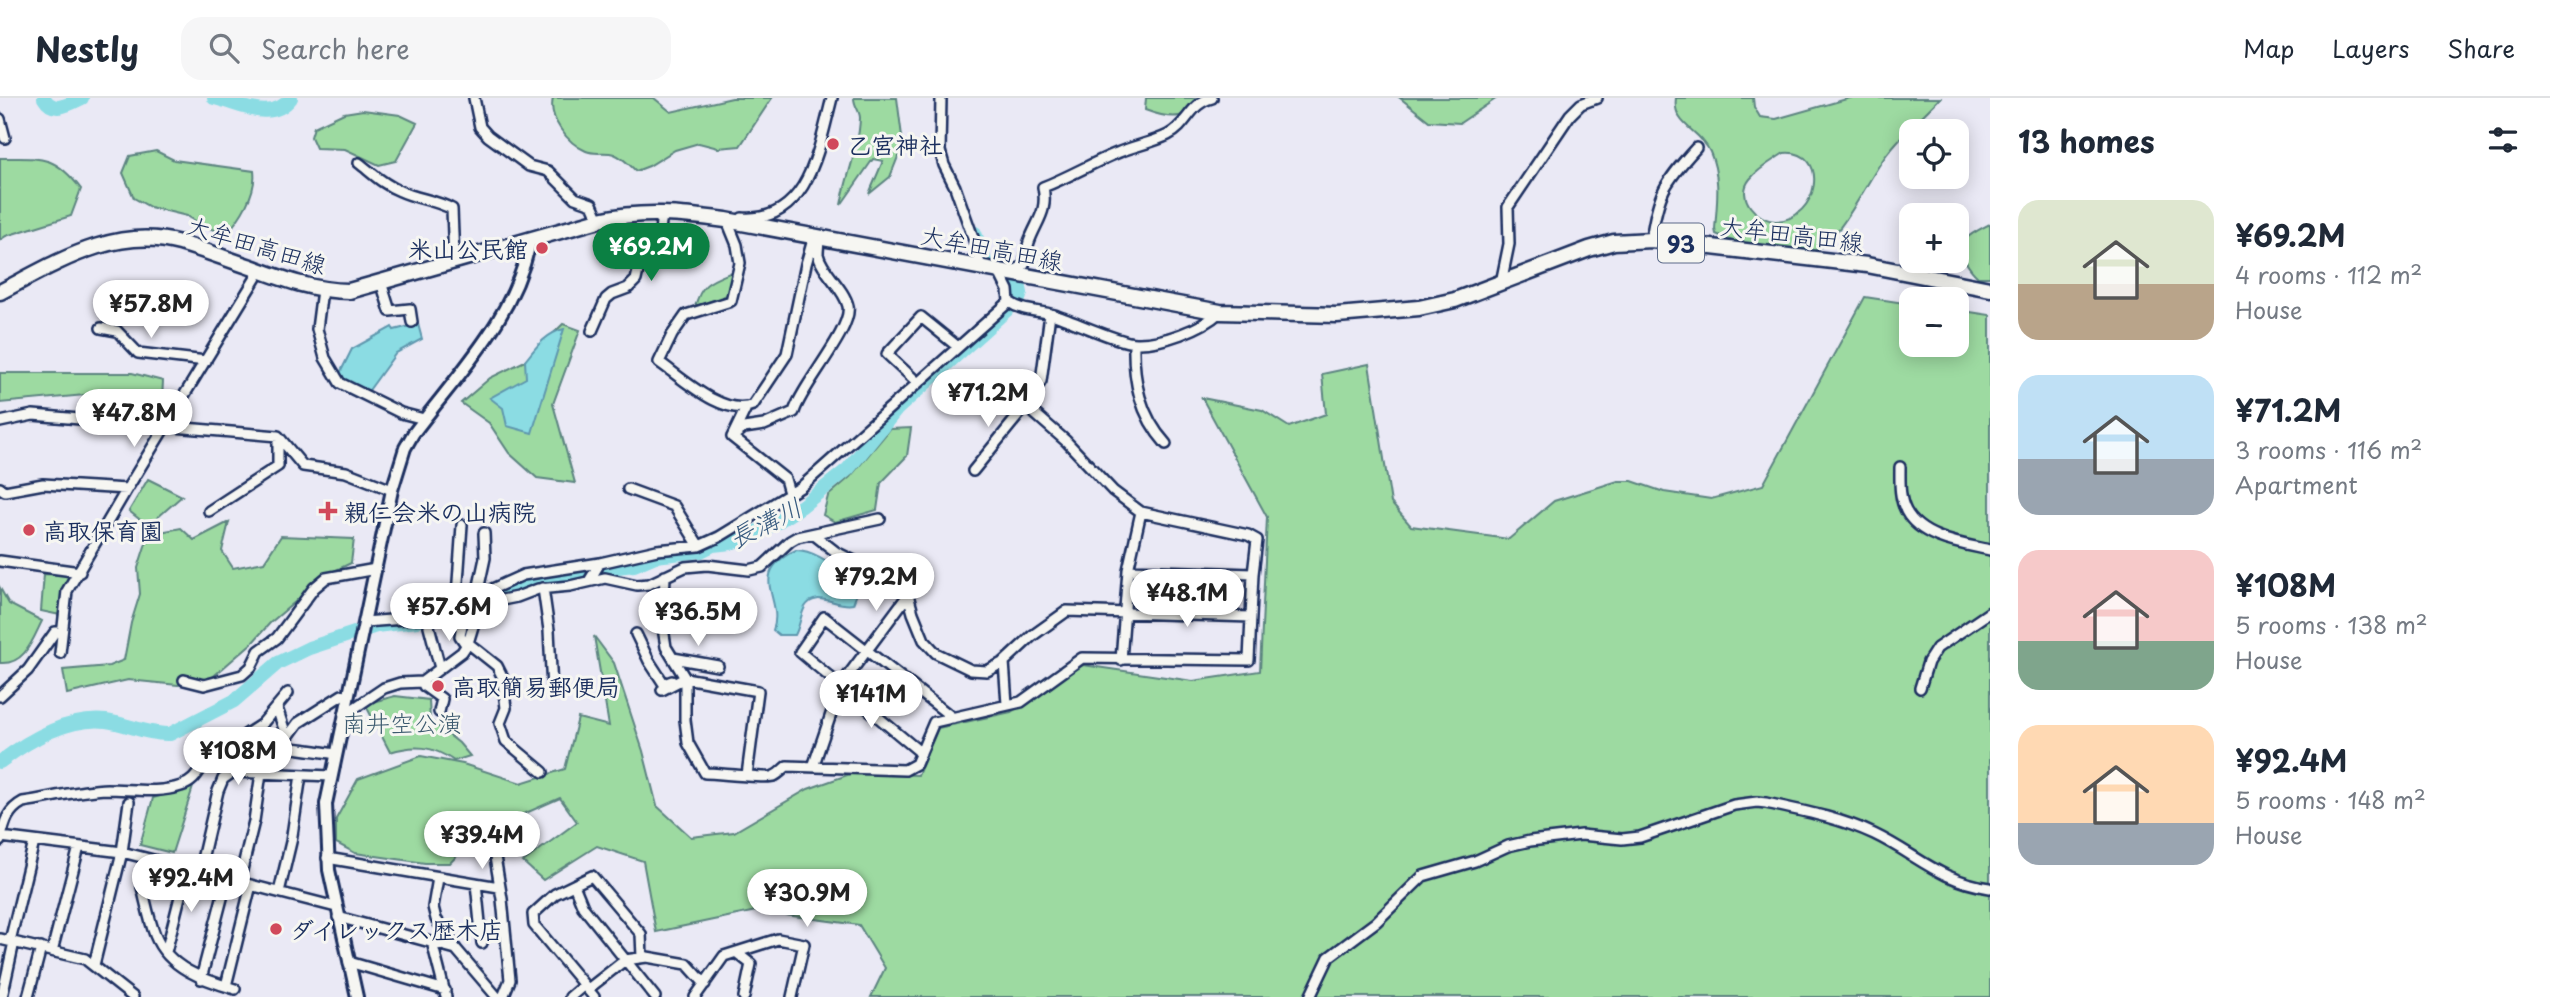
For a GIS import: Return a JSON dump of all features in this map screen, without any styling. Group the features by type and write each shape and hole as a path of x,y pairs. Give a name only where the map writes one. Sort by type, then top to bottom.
{"main road":[{"name":"大牟田高田線","path":"0,292 89,248 143,238 179,243 322,289 349,291 599,220 621,215 662,212 726,220 1220,312 1337,315 1403,311 1455,300 1589,249 1614,243 1651,240 1867,265 1990,289"}],"street":[{"path":"474,98 480,127 488,136 529,166 548,171 575,198 592,204 599,220"},
{"path":"817,237 806,264 787,354 753,405 733,410 712,399 659,362 672,335 687,315 731,300 740,263 737,244 726,220 727,216 768,216 784,208 795,198 804,186 817,154 832,98"},
{"path":"941,98 940,151 956,187 981,268"},
{"path":"1212,98 1200,101 1179,128 1168,135 1115,153 1043,187 1045,209 1029,243 1024,265 1004,273 1009,302 1018,309 1050,314 1135,344 1169,338 1210,321 1220,312"},
{"path":"1501,283 1509,244 1508,207 1570,115 1581,104 1597,98"},
{"path":"0,119 5,138"},
{"path":"1651,240 1654,217 1663,189 1671,175 1696,148"},
{"path":"359,163 383,183 400,192 452,209 454,261"},
{"path":"592,331 606,299 636,281 640,262 656,241 662,212"},
{"path":"732,436 744,428 764,425 794,412 848,317 848,307 842,294 818,256 817,237"},
{"path":"357,997 327,858 326,804 392,490 405,448 424,419 500,321 523,267 531,238"},
{"path":"60,653 67,591 260,271"},
{"path":"382,282 390,311 410,309 412,322"},
{"path":"322,289 317,329 325,358 340,383 401,413 424,419"},
{"path":"364,622 430,617 523,575 699,546 719,537 801,488 1009,302"},
{"path":"973,471 1026,406 1041,381 1050,314"},
{"path":"918,383 887,354 921,317 958,347"},
{"path":"101,328 117,331 138,353 206,361"},
{"path":"1135,344 1134,368 1145,416 1166,444"},
{"path":"665,576 663,628 666,647 684,677 688,743 705,773 766,778 775,776 788,766 905,770 912,768 934,722 1021,702 1082,658 1249,660 1257,540 1248,535 1141,513 1113,491 1066,441 1026,406"},
{"path":"732,436 746,408"},
{"path":"0,422 33,415 278,436 303,466 346,472 392,490"},
{"path":"209,511 278,467 278,436"},
{"path":"732,436 785,479 789,493"},
{"path":"1900,467 1901,494 1906,511 1913,520 1927,531 1950,541 1990,550"},
{"path":"0,488 5,491 43,484 127,489"},
{"path":"628,489 674,506 699,546"},
{"path":"1121,660 1128,570 1141,513"},
{"path":"344,715 384,688 400,683 422,682 462,652 474,623 484,611 502,600 543,588 570,586 605,578 649,584 685,567 707,565 749,570 762,567 790,541 880,519"},
{"path":"462,525 457,596 464,614 460,636 467,645 497,666 502,676 506,708 500,723 506,741 543,772"},
{"path":"477,595 485,558 484,533"},
{"path":"813,534 835,552 893,580 908,595 924,640 936,653 971,670 987,671 1004,662 1032,636 1067,611 1251,617"},
{"path":"0,561 80,572"},
{"path":"589,581 600,563"},
{"path":"184,680 204,685 242,675 251,667 259,651 277,638 314,588 326,578 376,569"},
{"path":"1128,570 1253,574"},
{"path":"543,588 549,630 551,690"},
{"path":"813,767 841,685 908,595"},
{"path":"1920,688 1928,662 1937,648 1990,612"},
{"path":"921,753 800,652 824,617 869,649 953,718"},
{"path":"429,626 440,668"},
{"path":"0,696 27,670 55,632 62,632"},
{"path":"636,634 664,684 684,677 758,691 747,775"},
{"path":"673,658 718,666"},
{"path":"1004,662 1006,704"},
{"path":"662,691 684,677"},
{"path":"422,682 442,699 439,712"},
{"path":"245,735 262,724 288,693"},
{"path":"342,695 298,723 287,738 222,751 210,757 193,781 181,787 164,790 104,789 23,802 14,807 6,818 1,839 122,852 279,892 456,949"},
{"path":"277,708 287,738"},
{"path":"241,747 286,746 336,754"},
{"path":"199,872 223,779 233,772 331,776"},
{"path":"239,882 254,821 261,773"},
{"path":"279,892 291,842 301,775"},
{"path":"94,965 122,852 129,802"},
{"path":"1310,997 1329,957 1376,922 1423,876 1475,862 1508,846 1581,835 1622,839 1640,837 1734,805 1766,803 1856,826 1955,881 1990,888"},
{"path":"2,997 8,941 34,842"},
{"path":"52,951 79,847"},
{"path":"438,878 433,908 436,919 456,949 504,996 510,980 494,851"},
{"path":"327,858 499,887"},
{"path":"166,952 187,869"},
{"path":"589,990 534,925 533,914 555,894 592,876 641,934 642,957"},
{"path":"201,979 227,879"},
{"path":"182,891 143,881 142,887 155,937 180,967 201,979 230,988 251,885"},
{"path":"476,883 482,943"},
{"path":"573,885 583,907 656,997"},
{"path":"695,997 724,956 778,939 804,944 792,997"},
{"path":"8,941 85,960 133,997"},
{"path":"432,942 445,994"},
{"path":"28,997 41,948"},
{"path":"737,953 751,964 744,997"},
{"path":"570,997 589,990 625,960 642,957 687,964 705,984"},
{"path":"349,962 445,994"}],"green space":[{"path":"553,98 654,98 671,112 732,98 772,98 740,146 718,148 699,143 675,150 636,171 617,155 589,152 572,142 556,121"},
{"path":"854,98 897,98 903,144 890,177 869,194 883,161 873,159 841,205 859,129 860,115"},
{"path":"1146,98 1208,98 1186,114 1172,117 1145,110"},
{"path":"1400,98 1497,98 1460,123 1429,121"},
{"path":"1676,98 1753,98 1754,107 1760,117 1776,119 1850,98 1940,98 1919,119 1899,119 1899,140 1879,165 1843,224 1821,247 1810,253 1734,242 1716,234 1717,190 1713,161 1706,144 1678,115","holes":["1784,153 1799,155 1809,162 1814,185 1810,198 1791,218 1769,220 1750,207 1745,193 1746,186 1762,168"]},
{"path":"363,110 400,115 417,123 396,161 379,165 345,149 316,148 311,137 314,127 344,113"},
{"path":"156,151 174,160 254,171 250,197 237,221 226,234 187,216 150,207 134,198 123,173 130,156"},
{"path":"0,158 46,160 63,169 81,189 71,216 0,240"},
{"path":"1990,224 1990,277 1978,277 1969,267 1969,236"},
{"path":"732,272 730,294 695,307 700,293 708,284"},
{"path":"1865,297 1899,302 1899,357 1969,357 1969,312 1990,315 1990,997 871,997 885,968 859,925 756,911 656,932 643,861 597,846 543,880 523,862 577,822 560,798 478,834 450,863 425,863 355,853 336,843 336,819 358,779 421,756 463,764 521,783 565,769 578,718 609,726 594,636 614,663 643,751 657,806 691,837 734,832 808,789 853,773 918,775 938,728 1011,712 1083,665 1193,681 1260,671 1267,517 1202,398 1262,410 1289,427 1326,414 1322,374 1369,364 1391,503 1411,526 1509,539 1554,501 1618,481 1632,481 1664,492 1711,499 1763,485"},
{"path":"563,324 580,330 553,404 575,483 537,478 509,453 489,423 461,403 490,378 525,361"},
{"path":"0,373 132,373 163,381 162,400 96,394 0,403"},
{"path":"911,428 907,456 881,483 877,510 835,522 823,515 828,496 850,477 890,429"},
{"path":"148,479 182,496 148,526 129,511"},
{"path":"229,522 222,551 233,568 264,562 281,536 354,539 351,563 313,581 302,596 208,681 178,685 128,680 67,694 63,670 109,666 124,660 140,594 138,568 146,543 155,533 181,528 194,540"},
{"path":"44,574 71,575 63,591 60,615 41,611"},
{"path":"0,588 9,604 42,621 27,650 9,663 0,663"},
{"name":"南井空公演","path":"395,696 429,700 430,720 459,743 470,756 454,761 431,749 416,747 390,752 365,704"},
{"path":"193,787 172,853 140,845 153,798"}],"water":[{"path":"418,324 422,339 396,353 367,393 338,377 352,349 392,327 394,330"},
{"path":"564,329 532,433 507,426 503,408 490,398 526,378 525,361 547,337"},
{"path":"796,550 812,553 855,581 856,596 853,604 847,605 821,599 810,602 803,610 795,635 779,635 773,630 775,619 769,578 781,559"}],"waterway":[{"path":"44,98 56,107 82,98"},
{"path":"214,98 264,111 283,106 291,98"},
{"name":"長溝川","path":"472,603 516,583 541,576 634,565 655,556 701,551 713,545 731,543 774,524 802,506 848,469 897,409 1019,299 1021,293 1017,275 986,264 975,233"},
{"name":"長溝川","path":"0,762 36,738 77,723 106,721 154,733 170,734 234,701 278,663 309,648 376,626 417,621"}],"place":[{"name":"乙宮神社","path":"833,144"},
{"name":"米山公民館","path":"542,248"},
{"name":"親仁会米の山病院","path":"328,511"},
{"name":"高取保育園","path":"29,530"},
{"name":"高取簡易郵便局","path":"438,686"},
{"name":"ダイレックス歴木店","path":"276,929"}]}
